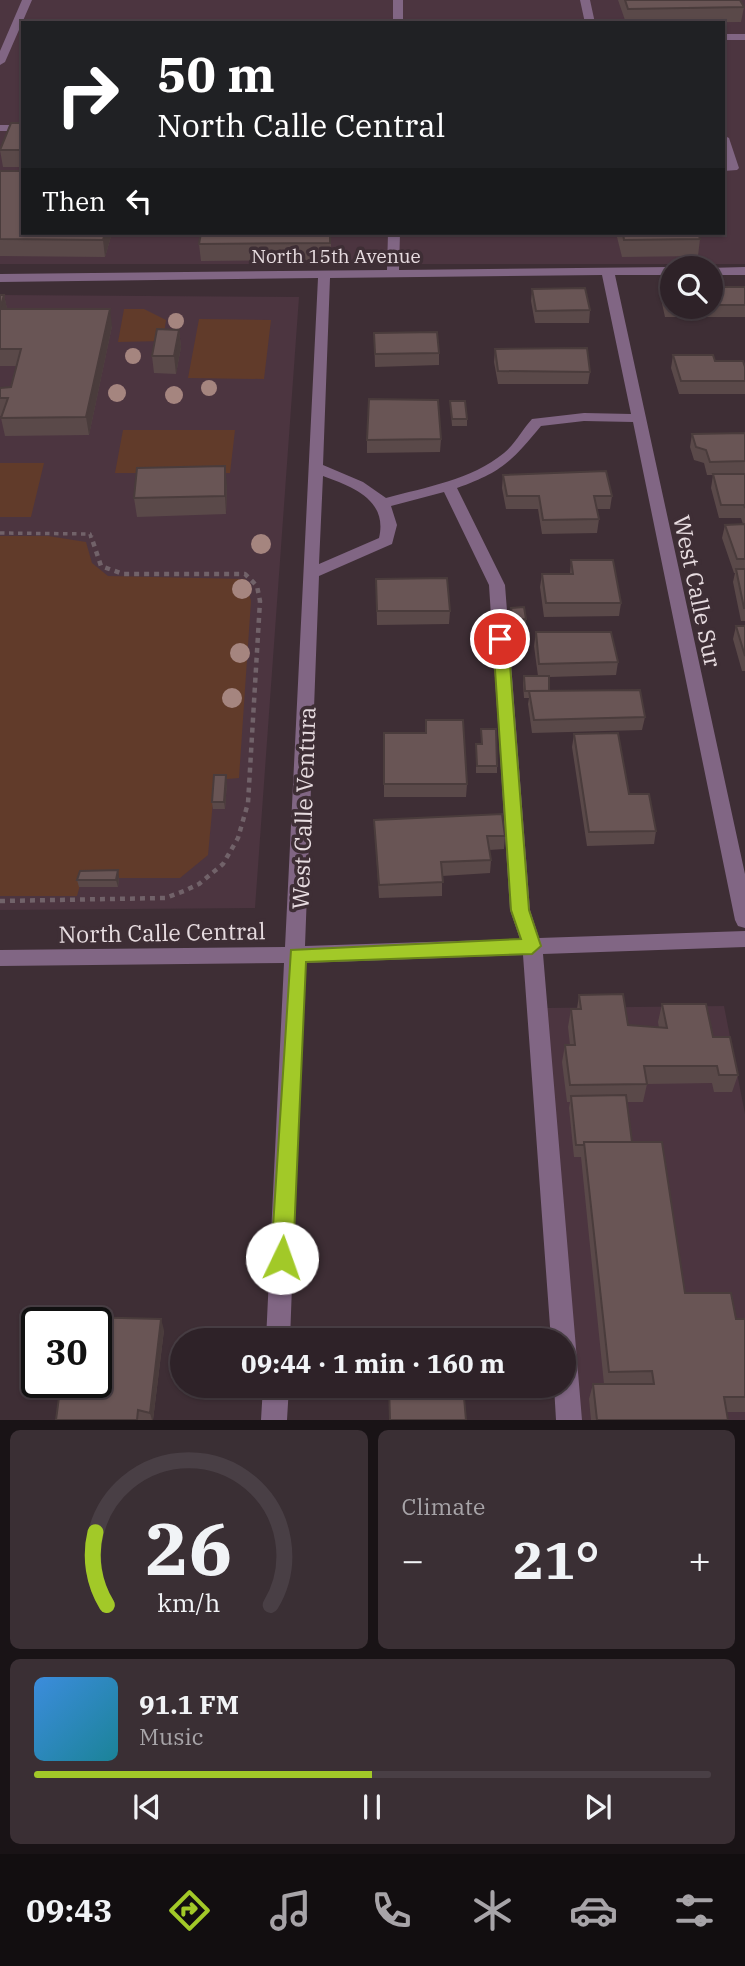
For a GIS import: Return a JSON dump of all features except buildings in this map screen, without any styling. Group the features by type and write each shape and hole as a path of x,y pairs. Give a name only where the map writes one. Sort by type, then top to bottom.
{"street":[{"path":"0,62 5,40 27,0"},
{"path":"398,0 398,21"},
{"path":"585,0 590,21"},
{"path":"725,37 745,37"},
{"path":"0,128 21,128"},
{"path":"725,144 733,168 725,169"},
{"path":"393,275 394,235"},
{"name":"North 15th Avenue","path":"0,278 660,271"},
{"path":"723,271 745,271"},
{"name":"West Calle Sur","path":"608,272 745,920"},
{"name":"West Calle Ventura","path":"279,1328 297,955 324,275"},
{"path":"382,504 448,485 499,464 512,454 537,422 584,417 638,418"},
{"path":"312,573 386,541 392,524 382,504 370,490 317,468"},
{"path":"448,485 497,585 520,910 532,946 562,1328"},
{"name":"North Calle Central","path":"0,958 297,955 745,939"},
{"path":"274,1420 275,1398"},
{"path":"567,1398 569,1420"}],"path":[{"path":"0,533 90,534 102,566 111,571 123,574 245,574 257,586 260,600 248,803 242,834 231,858 209,878 184,893 165,898 0,901"}],"shaded area":[{"path":"0,0 745,0 745,264 723,264 723,256 660,256 660,264 0,264"},
{"path":"0,295 299,297 255,908 0,910"},
{"path":"124,309 144,309 166,320 163,341 118,342"},
{"path":"199,319 271,320 264,379 188,378"},
{"path":"123,430 235,430 230,473 115,473"},
{"path":"0,463 44,463 31,517 0,517"},
{"path":"0,536 48,536 86,542 92,563 108,576 245,579 251,601 239,778 215,780 208,855 180,878 82,878 77,896 0,896"},
{"path":"724,1006 745,1114 745,1420 580,1420 576,1328 572,1328 544,1008"}],"route":[{"path":"282,1258 297,955 532,946 520,910 500,639"}]}
